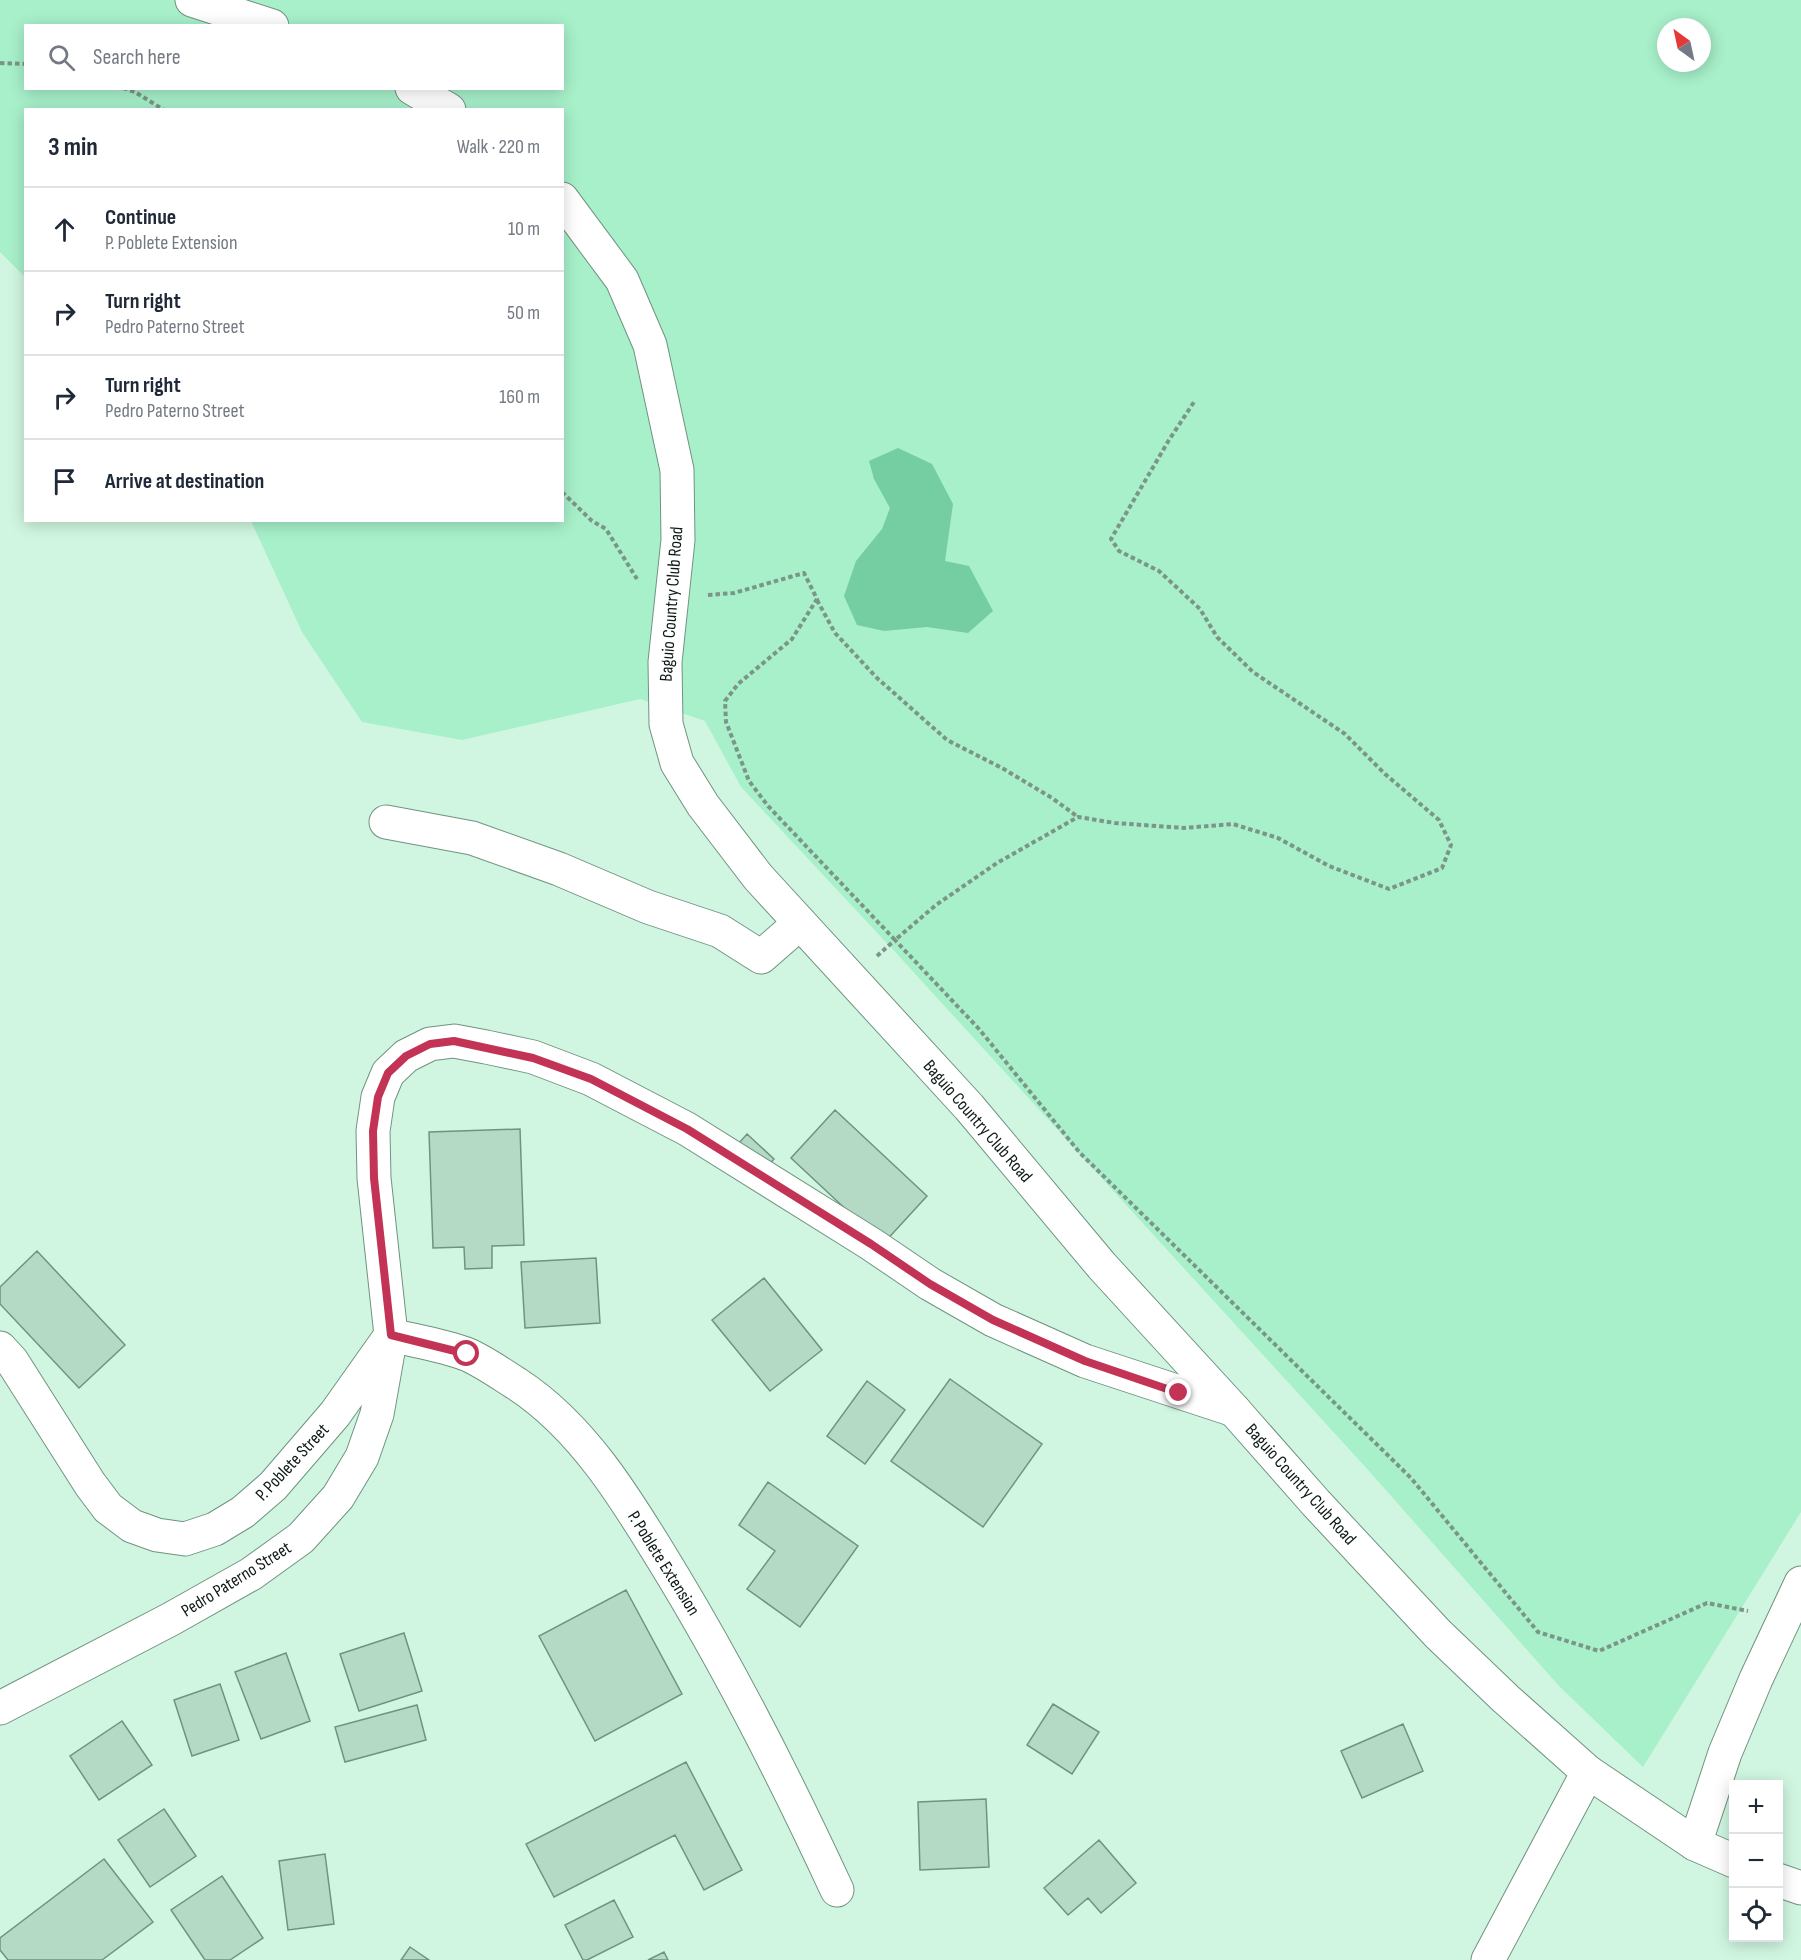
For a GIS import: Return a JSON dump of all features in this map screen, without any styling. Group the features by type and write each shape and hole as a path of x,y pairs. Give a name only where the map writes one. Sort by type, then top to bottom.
{"street":[{"path":"192,0 266,24"},
{"path":"414,90 446,108"},
{"name":"Baguio Country Club Road","path":"564,202 622,280 650,345 677,470 678,540 664,662 666,724 677,763 703,804 758,877 969,1107 1102,1266 1190,1383 1234,1410 1316,1503 1438,1634 1588,1772 1695,1844 1729,1859"},
{"path":"386,822 472,838 559,868 648,907 720,931 761,957 800,923"},
{"name":"Pedro Paterno Street","path":"0,1708 241,1580 301,1538 338,1497 362,1457 377,1414 391,1335 374,1178 373,1131 378,1097 388,1073 406,1056 430,1044 454,1041 533,1058 591,1079 687,1129 871,1244 930,1284 993,1320 1085,1361 1190,1383"},
{"name":"P. Poblete Street","path":"0,1348 12,1361 90,1484 108,1508 132,1526 157,1535 185,1539 215,1529 243,1512 273,1486 335,1414 391,1335"},
{"name":"P. Poblete Extension","path":"391,1335 467,1354 519,1385 569,1428 610,1478 650,1537 747,1706 794,1796 837,1890"},
{"path":"1695,1844 1725,1753 1790,1636 1801,1583"},
{"path":"1488,1960 1588,1772"},
{"path":"1783,1881 1801,1888"}],"path":[{"path":"0,63 24,64"},
{"path":"129,90 161,108"},
{"path":"706,595 735,593 804,573 836,633 878,678 947,740 1002,768 1052,798 1078,817 1184,828 1233,824 1278,838 1329,866 1389,889 1442,868 1451,845 1439,820 1385,774 1345,734 1253,672 1217,637 1200,609 1159,571 1119,551 1111,539 1194,402"},
{"path":"564,494 592,521 606,529 642,587"},
{"path":"817,599 792,639 738,684 725,701 726,722 749,781 768,806 980,1029 1080,1153 1411,1478 1538,1632 1599,1651 1707,1603 1757,1613 1790,1636"},
{"path":"876,957 936,905 997,863 1078,817"}],"shaded area":[{"path":"0,0 1801,0 1801,1512 1643,1767 1559,1686 1369,1471 897,954 741,787 705,721 640,699 462,740 362,722 302,632 251,522 564,522 564,108 24,108 24,276 0,252"},
{"path":"898,448 932,464 953,504 945,561 969,566 993,611 968,633 927,627 884,631 857,625 844,596 856,561 882,529 890,508 874,479 869,461"}],"building":[{"path":"835,1110 927,1196 883,1244 791,1158"},
{"path":"520,1129 524,1245 492,1246 492,1268 465,1269 464,1247 433,1248 429,1132"},
{"path":"747,1134 774,1159 762,1172 731,1152"},
{"path":"37,1251 125,1345 79,1388 0,1304 0,1287"},
{"path":"596,1258 600,1323 525,1328 521,1262"},
{"path":"764,1278 822,1350 770,1391 712,1320"},
{"path":"950,1379 1042,1444 983,1527 891,1461"},
{"path":"867,1381 905,1410 865,1464 827,1436"},
{"path":"768,1482 858,1546 800,1627 747,1589 775,1551 739,1525"},
{"path":"626,1590 682,1694 595,1741 539,1636"},
{"path":"404,1633 422,1691 359,1711 340,1654"},
{"path":"286,1653 310,1721 261,1739 235,1672"},
{"path":"220,1684 239,1740 192,1756 174,1700"},
{"path":"1053,1704 1099,1732 1072,1774 1027,1745"},
{"path":"417,1705 426,1740 345,1762 335,1727"},
{"path":"122,1721 152,1765 99,1800 70,1756"},
{"path":"1403,1724 1423,1771 1362,1798 1341,1751"},
{"path":"686,1762 742,1870 704,1890 675,1835 554,1897 526,1844"},
{"path":"986,1799 989,1867 920,1870 918,1802"},
{"path":"164,1809 196,1856 150,1887 118,1840"},
{"path":"1099,1840 1136,1883 1101,1913 1088,1898 1068,1915 1044,1888"},
{"path":"325,1854 334,1924 288,1930 279,1861"},
{"path":"104,1859 153,1922 102,1960 8,1960 0,1950 0,1938"},
{"path":"222,1876 263,1938 230,1960 205,1960 171,1910"},
{"path":"614,1900 633,1937 583,1960 565,1925"},
{"path":"410,1947 429,1960 401,1960"},
{"path":"664,1952 668,1960 648,1960"}],"route":[{"path":"467,1354 391,1335 374,1178 373,1131 378,1097 388,1073 406,1056 430,1044 454,1041 533,1058 591,1079 687,1129 871,1244 930,1284 993,1320 1085,1361 1179,1393"}]}
